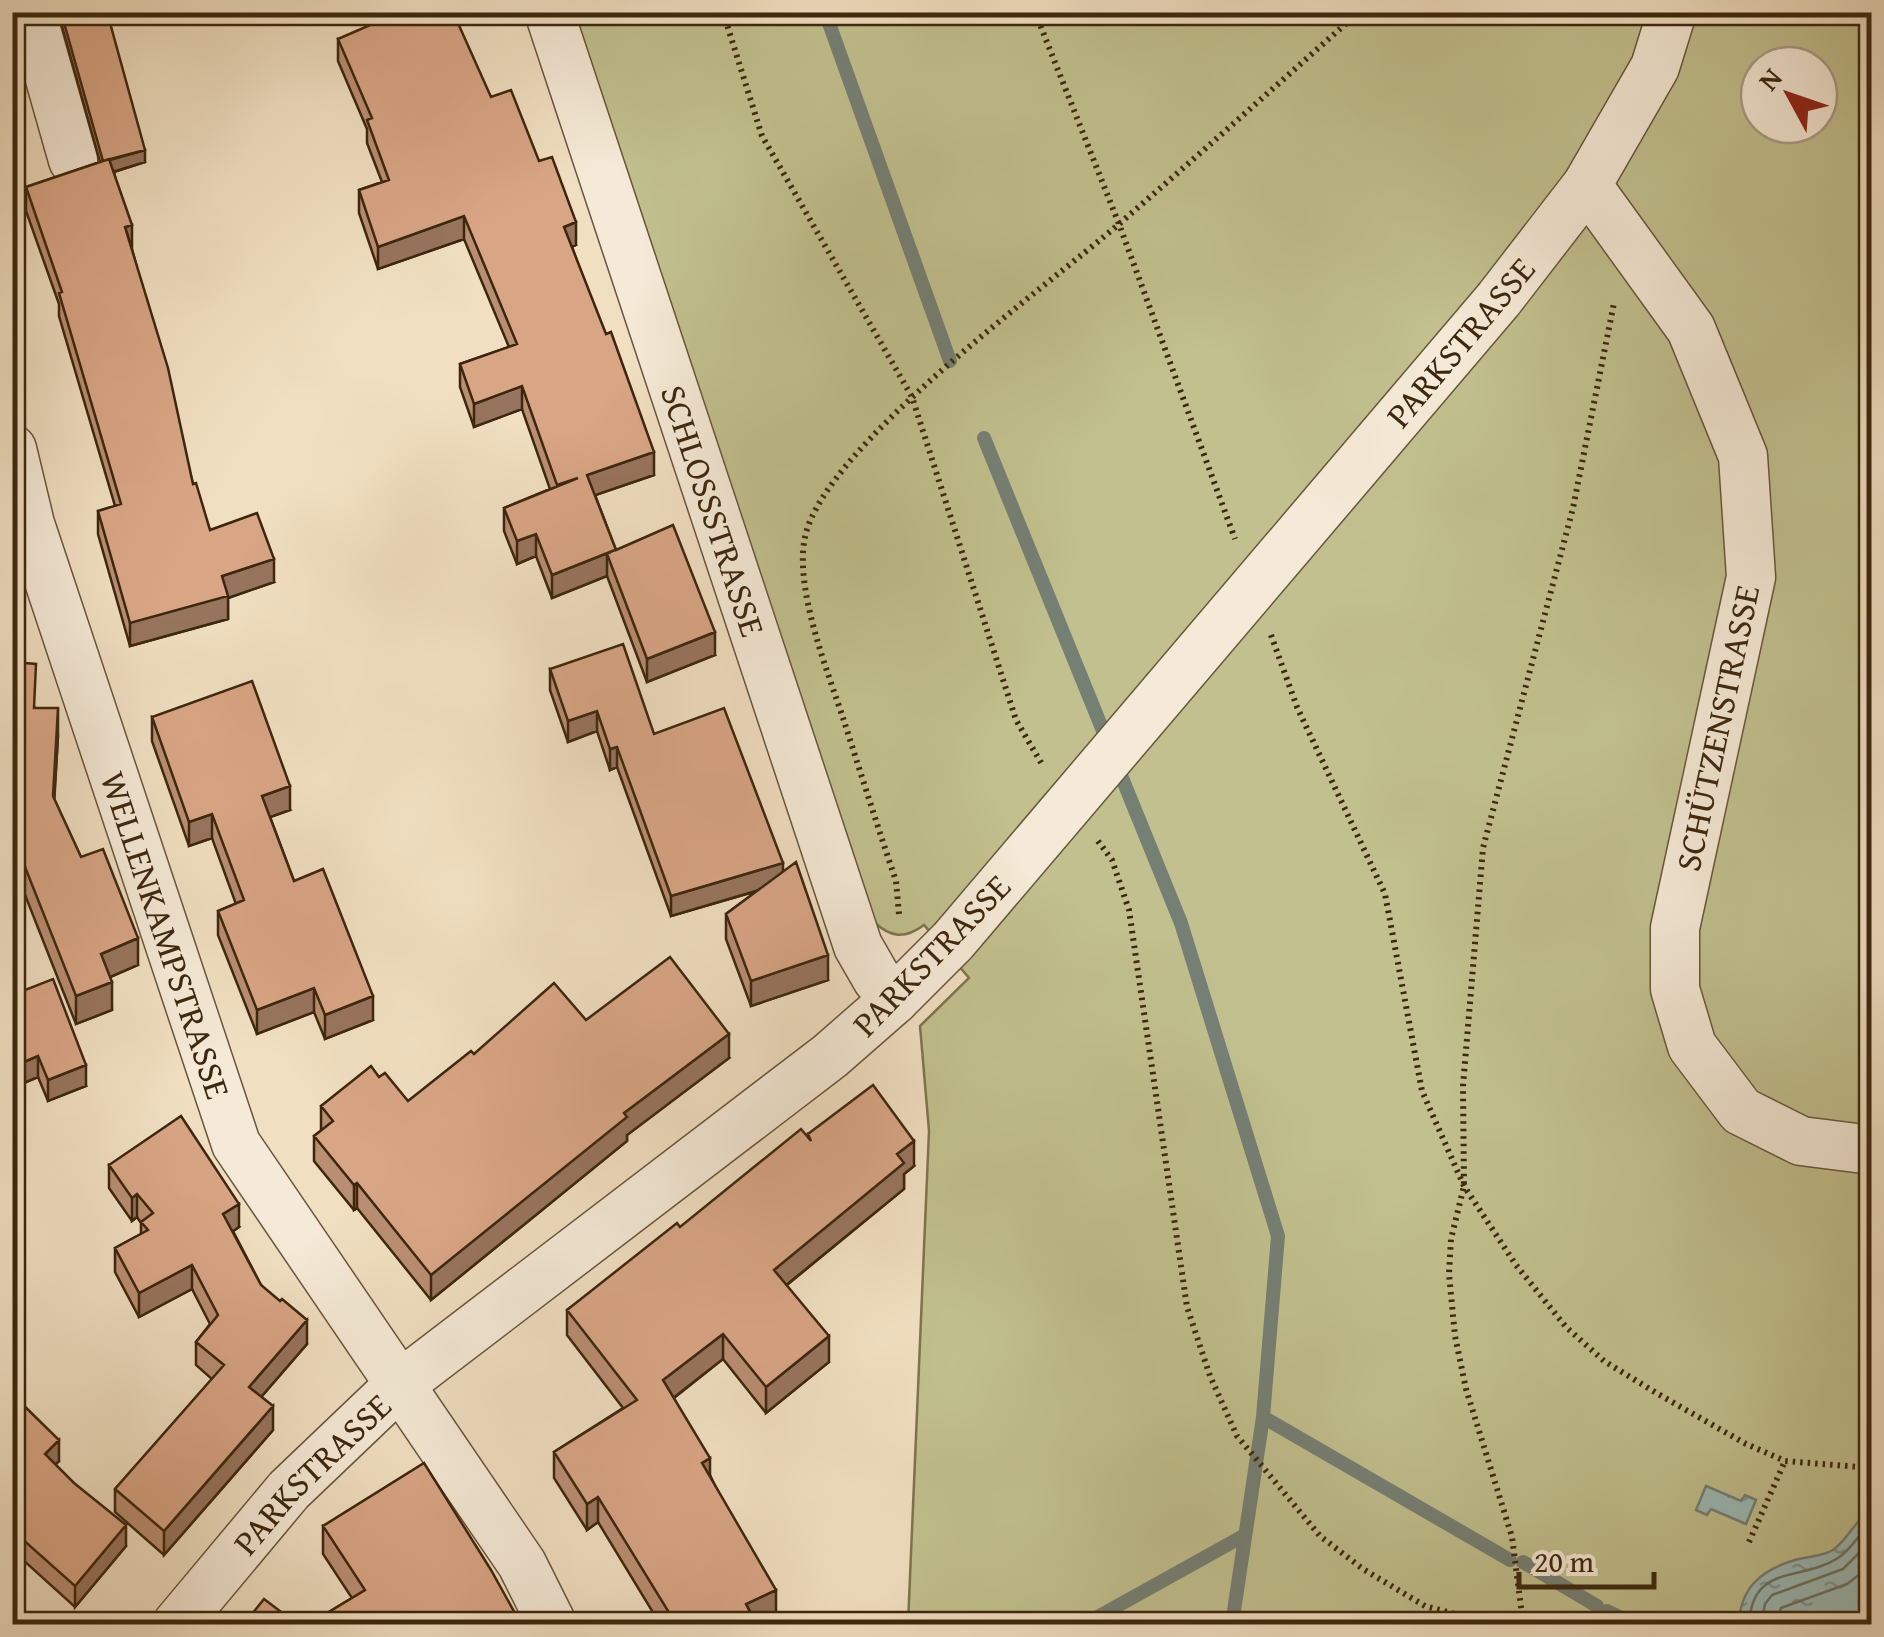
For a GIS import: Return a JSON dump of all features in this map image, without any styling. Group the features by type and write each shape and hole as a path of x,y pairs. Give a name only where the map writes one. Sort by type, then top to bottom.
{"street":[{"path":"31,12 73,160"},
{"name":"SCHLOSSSTRASSE","path":"549,12 858,946 894,1000"},
{"path":"1587,185 1654,67 1672,12"},
{"name":"PARKSTRASSE","path":"177,1624 289,1490 398,1386 830,1056 894,1000 952,941 1499,299 1587,185"},
{"name":"SCHÜTZENSTRASSE","path":"1587,185 1691,329 1744,456 1751,577 1675,928 1675,988 1692,1046 1741,1111 1801,1141 1872,1150"},
{"name":"WELLENKAMPSTRASSE","path":"12,449 21,529 236,1144 522,1564 552,1624"}],"path":[{"path":"723,12 762,136 912,397 1016,720 1048,774"},
{"path":"900,926 896,880 816,632 804,570 805,537 825,494 912,397 1119,224 1359,12"},
{"path":"1523,1624 1512,1537 1466,1389 1455,1336 1449,1274 1451,1239 1464,1186 1463,1086 1483,848 1573,508 1627,238"},
{"path":"1090,831 1112,860 1129,910 1187,1307 1210,1376 1237,1436 1320,1536 1363,1570 1424,1606 1477,1620 1578,1624"},
{"path":"1464,1186 1516,1265 1566,1327 1604,1360 1746,1444 1785,1461 1872,1468"},
{"path":"1750,1542 1785,1461"}],"shaded area":[{"path":"571,13 1871,13 1871,1624 908,1624 929,1131 920,1026 969,978 924,925 911,933 898,935 874,922"}],"water":[{"path":"1706,1486 1741,1501 1745,1495 1756,1500 1746,1524 1711,1509 1707,1515 1696,1510"},
{"path":"1871,1512 1871,1624 1739,1624 1743,1600 1763,1575 1783,1564 1833,1550"}],"building":[{"path":"61,12 107,12 145,150 103,161"},
{"path":"400,12 453,12 491,97 511,90 539,161 552,157 576,222 564,227 606,334 611,332 654,452 587,475 616,550 673,525 715,632 647,659 607,554 615,550 552,575 536,534 517,541 504,508 578,478 557,485 522,386 474,404 460,364 517,344 464,216 378,247 359,190 389,180 367,120 372,118 338,39"},
{"path":"109,159 132,225 125,227 168,368 193,484 196,483 210,530 257,513 274,559 222,576 228,596 130,623 98,511 121,504 59,293 62,292 26,187"},
{"path":"623,644 654,734 724,708 783,863 671,896 617,747 610,749 597,711 568,721 550,669"},
{"path":"12,662 36,664 34,708 58,708 53,796 81,857 103,849 138,938 101,954 112,982 76,996 12,840"},
{"path":"252,681 290,786 262,796 294,881 323,869 373,996 325,1015 314,988 257,1010 218,911 244,900 212,814 189,822 152,717"},
{"path":"796,862 828,955 751,981 726,914"},
{"path":"670,957 729,1034 624,1113 627,1117 431,1275 314,1136 333,1121 321,1106 371,1066 379,1077 385,1073 408,1101 471,1051 474,1054 554,983 586,1020"},
{"path":"53,979 86,1065 48,1080 38,1056 12,1067 12,995"},
{"path":"873,1085 914,1141 897,1154 904,1163 774,1270 829,1336 766,1387 723,1334 663,1380 710,1458 702,1463 776,1590 746,1604 756,1624 676,1624 598,1497 587,1504 554,1452 637,1400 567,1310 677,1223 680,1227 801,1129 811,1141 808,1134"},
{"path":"181,1116 239,1204 223,1214 261,1285 307,1320 249,1387 273,1406 164,1531 115,1489 224,1365 196,1342 218,1315 192,1265 139,1293 115,1248 148,1230 141,1222 153,1213 137,1194 132,1198 109,1165"},
{"path":"12,1394 59,1440 45,1454 126,1525 75,1586 12,1530"},
{"path":"424,1463 521,1624 399,1624 394,1615 379,1624 309,1624 365,1590 323,1526"},
{"path":"264,1599 297,1624 244,1624"}],"waterway":[{"path":"825,12 950,361"},
{"path":"984,438 1108,743"},
{"path":"1116,763 1181,923 1278,1236 1263,1417 1232,1624"},
{"path":"1263,1417 1510,1560"},
{"path":"1085,1624 1245,1535"},
{"path":"1523,1562 1597,1606"},
{"path":"1607,1611 1634,1624"}]}
